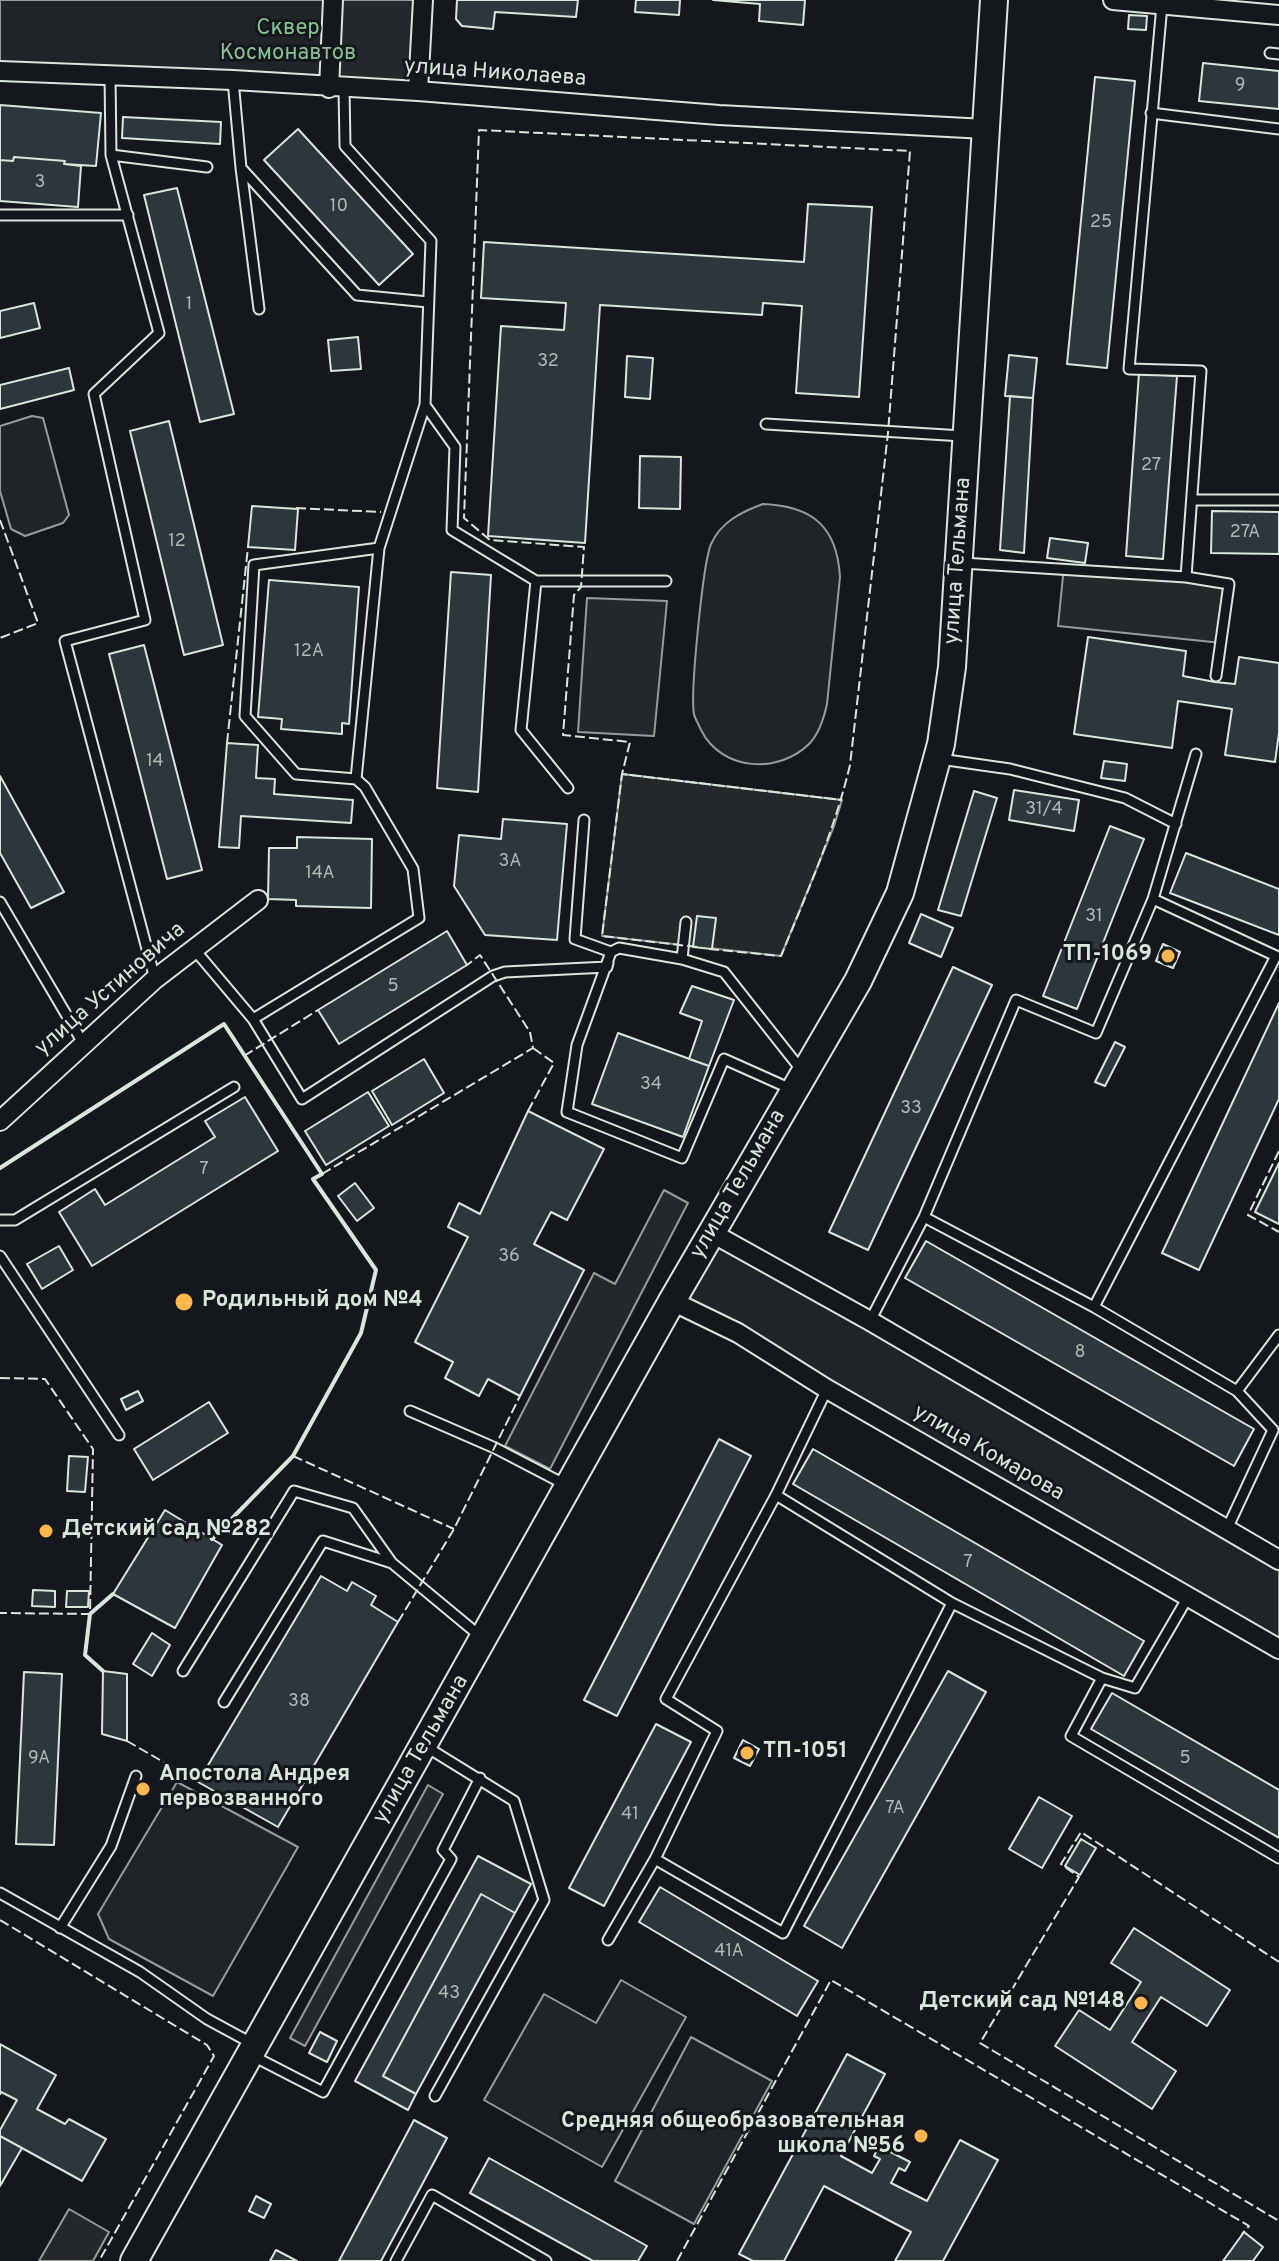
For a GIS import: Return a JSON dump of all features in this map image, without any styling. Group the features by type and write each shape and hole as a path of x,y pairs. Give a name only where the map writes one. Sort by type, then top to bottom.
{"main road":[{"name":"улица Тельмана","path":"134,2261 672,1301 858,981 900,893 937,759 952,667 994,0"}],"street":[{"path":"333,0 336,88"},
{"path":"418,91 423,0"},
{"path":"1113,0 1279,15"},
{"name":"улица Николаева","path":"0,71 233,80 719,115 986,129"},
{"name":"улица Устиновича","path":"2,1114 155,979 258,900"},
{"path":"712,1233 870,1321 1279,1560"},
{"name":"улица Комарова","path":"672,1301 738,1333 827,1389 1279,1649"}],"lane":[{"path":"1162,4 1129,369 1201,371 1186,577"},
{"path":"110,74 111,155 159,333 94,394 145,620 65,641 155,979"},
{"path":"233,80 259,309"},
{"path":"336,88 345,146 431,241 425,405 379,548 356,779"},
{"path":"1151,113 1279,129"},
{"path":"111,155 207,167"},
{"path":"241,168 357,295 428,302"},
{"path":"0,215 128,215"},
{"path":"425,405 455,447 452,530 536,581 666,581"},
{"path":"766,424 967,436"},
{"path":"1193,500 1279,500"},
{"path":"253,1019 419,918 413,869 365,787 356,779 296,774 245,716 254,565 379,548"},
{"path":"959,563 1186,577 1229,584 1216,676"},
{"path":"536,581 521,730 568,788"},
{"path":"870,1321 924,1217 1016,1000 1096,1033 1153,899 1196,754"},
{"path":"937,759 1010,769 1125,798 1176,824"},
{"path":"584,820 575,939 611,952 619,948 682,959 724,972 798,1081"},
{"path":"1094,1307 1276,956 1153,899"},
{"path":"0,902 83,1043"},
{"path":"682,959 686,922"},
{"path":"194,949 253,1019 302,1099 493,976 505,972 607,967"},
{"path":"611,952 577,1045 567,1112 682,1158 724,1059 798,1081"},
{"path":"0,1220 15,1220 234,1087"},
{"path":"924,1217 1094,1307 1237,1391 1273,1430 1226,1530"},
{"path":"0,1256 119,1435"},
{"path":"1237,1391 1279,1335"},
{"path":"608,1940 655,1859 717,1731 666,1699 776,1495 827,1389"},
{"path":"410,1411 495,1448 570,1487"},
{"path":"183,1671 294,1491 353,1508 392,1563 485,1639"},
{"path":"776,1495 952,1603 1102,1678 1135,1688 1188,1597"},
{"path":"224,1702 323,1541 392,1563"},
{"path":"655,1859 783,1933 952,1603"},
{"path":"1102,1678 1071,1736 1279,1858"},
{"path":"425,1746 514,1801 544,1900 435,2096"},
{"path":"60,1928 111,1846 136,1776"},
{"path":"0,1893 140,1972 253,2050 323,2092 451,1859 443,1850 480,1778"},
{"path":"396,2261 432,2195 546,2261"}],"green space":[{"name":"Сквер Космонавтов","path":"0,0 333,0 329,88 0,71"},
{"path":"32,416 43,418 69,515 63,523 25,536 11,529 0,491 0,426"},
{"path":"763,504 795,509 819,522 834,544 840,577 827,704 819,730 798,753 768,764 752,764 737,761 710,744 695,716 693,701 701,601 711,544 732,519"},
{"path":"712,1233 1279,1560 1279,1649 672,1301"},
{"path":"177,1782 298,1847 213,1996 109,1939 98,1914"},
{"path":"621,1980 686,2017 602,2167 484,2100 544,1994 596,2023"},
{"path":"691,2037 772,2081 694,2224 615,2181"}],"shaded area":[{"path":"333,0 423,0 418,91 329,88"},
{"path":"1064,566 1229,583 1222,643 1058,626"},
{"path":"587,598 667,601 654,736 578,732"},
{"path":"622,774 842,800 781,956 602,936"},
{"path":"664,1190 688,1203 550,1469 505,1446 594,1273 615,1284"},
{"path":"428,1785 443,1794 305,2046 290,2038"},
{"path":"69,2209 109,2232 93,2261 39,2261"}],"building":[{"path":"457,0 578,0 576,17 495,12 493,29 462,26 456,19"},
{"path":"636,0 680,0 679,15 635,12"},
{"path":"713,0 805,0 803,25 759,21 760,4"},
{"path":"1129,15 1147,16 1146,30 1128,29"},
{"path":"1203,63 1279,71 1279,109 1199,101"},
{"path":"1095,77 1135,81 1107,368 1067,364"},
{"path":"0,105 101,113 96,166 14,157 13,161 0,160"},
{"path":"123,117 221,122 220,144 122,138"},
{"path":"298,129 413,254 379,285 264,160"},
{"path":"14,157 65,161 64,164 81,166 78,207 0,201 0,160 13,161"},
{"path":"177,188 234,414 200,422 144,195"},
{"path":"808,204 872,207 859,397 796,393 802,306 763,303 762,315 600,305 585,543 488,536 501,326 564,330 566,303 481,298 484,242 804,262"},
{"path":"34,303 40,328 0,338 0,311"},
{"path":"358,337 361,369 331,371 328,340"},
{"path":"1009,355 1037,358 1033,398 1005,396"},
{"path":"627,356 653,358 650,399 625,397"},
{"path":"69,368 74,390 0,409 0,385"},
{"path":"1139,373 1177,376 1163,559 1126,556"},
{"path":"1010,396 1033,398 1024,553 1000,550"},
{"path":"169,421 223,645 184,655 130,431"},
{"path":"640,456 681,457 680,509 639,508"},
{"path":"252,506 298,509 295,550 248,547"},
{"path":"1212,511 1279,512 1279,554 1211,553"},
{"path":"1050,538 1088,543 1085,563 1047,558"},
{"path":"451,572 491,575 478,792 437,788"},
{"path":"269,580 359,587 349,724 342,723 342,734 281,729 282,719 258,717"},
{"path":"1088,637 1186,651 1183,676 1215,682 1235,684 1239,657 1279,663 1279,733 1275,762 1225,755 1232,709 1178,701 1172,748 1074,734"},
{"path":"144,645 202,870 167,879 109,654"},
{"path":"227,743 258,745 256,778 275,779 274,794 353,800 351,823 241,816 239,848 219,847"},
{"path":"1104,761 1127,764 1125,781 1101,778"},
{"path":"0,776 64,892 31,908 0,853"},
{"path":"1014,790 1079,800 1074,831 1009,820"},
{"path":"974,791 997,798 961,916 938,910"},
{"path":"503,819 567,824 557,940 485,935 454,886 459,835 501,839"},
{"path":"1110,826 1144,839 1077,1009 1043,996"},
{"path":"297,837 372,839 371,908 296,906 296,900 268,899 269,848 297,848"},
{"path":"1186,853 1279,889 1279,935 1170,893"},
{"path":"921,914 953,928 941,957 909,943"},
{"path":"697,916 716,918 712,949 693,947"},
{"path":"447,931 467,965 339,1044 318,1010"},
{"name":"ТП-1069","path":"1163,944 1180,952 1173,968 1156,961"},
{"path":"953,967 992,985 868,1250 829,1232"},
{"path":"692,986 734,1000 709,1066 689,1059 702,1021 680,1013"},
{"path":"1279,1003 1279,1099 1199,1270 1162,1253"},
{"path":"618,1033 709,1066 683,1137 592,1104"},
{"path":"1115,1042 1125,1047 1105,1086 1095,1082"},
{"path":"424,1059 444,1093 392,1125 372,1091"},
{"path":"368,1092 389,1126 326,1165 305,1131"},
{"path":"245,1097 278,1151 92,1266 59,1212 95,1189 105,1205 215,1137 205,1121"},
{"path":"528,1111 604,1149 567,1220 551,1212 534,1244 584,1270 520,1396 488,1379 479,1396 445,1378 453,1362 415,1342 468,1237 448,1227 459,1203 480,1214"},
{"path":"1279,1163 1279,1224 1255,1212"},
{"path":"355,1183 374,1208 357,1221 338,1196"},
{"path":"926,1241 1254,1429 1234,1466 905,1278"},
{"path":"59,1246 73,1270 42,1289 27,1264"},
{"path":"138,1391 143,1401 126,1410 121,1399"},
{"path":"209,1402 228,1433 153,1480 134,1449"},
{"path":"719,1439 751,1456 617,1716 584,1700"},
{"path":"813,1449 1144,1641 1124,1676 793,1484"},
{"path":"69,1456 88,1457 85,1492 67,1491"},
{"path":"165,1510 222,1545 175,1628 113,1594"},
{"path":"321,1576 347,1591 352,1582 376,1596 371,1605 398,1622 278,1827 198,1782"},
{"path":"33,1590 55,1591 55,1607 32,1606"},
{"path":"67,1591 89,1591 88,1607 66,1607"},
{"path":"152,1633 170,1645 152,1676 133,1664"},
{"path":"103,1671 127,1674 127,1741 102,1734"},
{"path":"948,1671 986,1692 842,1948 804,1926"},
{"path":"24,1672 62,1674 54,1845 16,1844"},
{"path":"1112,1693 1279,1790 1279,1838 1091,1729"},
{"path":"656,1724 691,1742 604,1906 569,1888"},
{"name":"ТП-1051","path":"743,1740 759,1749 750,1766 734,1758"},
{"path":"1039,1797 1072,1816 1042,1868 1009,1849"},
{"path":"1081,1839 1096,1848 1080,1875 1065,1866"},
{"path":"478,1856 531,1884 515,1913 481,1894 383,2076 416,2094 408,2110 355,2081"},
{"path":"660,1887 818,1981 797,2016 639,1922"},
{"path":"481,1894 515,1913 416,2094 383,2076"},
{"path":"1134,1928 1230,1990 1207,2026 1161,1997 1132,2042 1176,2071 1152,2109 1055,2046 1079,2010 1110,2030 1141,1982 1111,1963"},
{"path":"320,2032 337,2041 327,2062 309,2053"},
{"path":"0,2044 56,2075 37,2109 65,2124 69,2119 106,2139 82,2181 0,2136 0,2130 17,2100 0,2094"},
{"path":"847,2054 885,2074 841,2156 872,2173 880,2159 874,2156 879,2146 910,2162 905,2171 899,2168 891,2183 927,2201 960,2140 998,2160 943,2261 895,2261 911,2232 824,2186 784,2261 753,2261 739,2254"},
{"path":"414,2120 447,2138 381,2261 339,2261"},
{"path":"0,2136 22,2148 0,2186"},
{"path":"489,2158 647,2246 638,2261 593,2261 470,2193"},
{"path":"256,2196 271,2204 264,2218 249,2211"},
{"path":"1244,2232 1263,2247 1253,2261 1223,2261"},
{"path":"276,2250 297,2261 270,2261"}],"fence":[{"path":"709,949 781,956 810,886 828,838 836,814 844,790 850,765 888,433 910,151 479,130 464,518 490,540 584,547 581,587 574,595 563,735 630,742 622,774 842,800"},
{"path":"296,508 381,512"},
{"path":"0,520 38,623 0,638"},
{"path":"227,743 248,547"},
{"path":"697,947 602,936 622,774 842,800"},
{"path":"322,1174 533,1048 530,1032 480,955 467,965"},
{"path":"244,1056 318,1010"},
{"path":"528,1111 554,1063 533,1048"},
{"path":"1279,1151 1248,1215 1279,1232"},
{"path":"0,1378 45,1379 93,1449 90,1614 0,1613"},
{"path":"398,1622 454,1529 520,1396"},
{"path":"293,1456 454,1529"},
{"path":"127,1741 198,1782"},
{"path":"1279,1962 1081,1832 1061,1864 1079,1877 980,2043 1279,2221"},
{"path":"0,1920 207,2045 214,2056 99,2261"},
{"path":"677,2261 831,1980 1249,2226 1242,2234"}],"wall":[{"path":"0,1168 224,1024 322,1174 313,1179 376,1270 361,1333 293,1456 212,1539"},
{"path":"103,1671 85,1655 90,1614 113,1594"}],"place":[{"name":"ТП-1069","path":"1168,956"},
{"name":"Родильный дом №4","path":"184,1302"},
{"name":"Детский сад №282","path":"46,1531"},
{"name":"ТП-1051","path":"747,1753"},
{"name":"Апостола Андрея первозванного","path":"143,1789"},
{"name":"Детский сад №148","path":"1141,2003"},
{"name":"Средняя общеобразовательная школа №56","path":"921,2136"}]}
